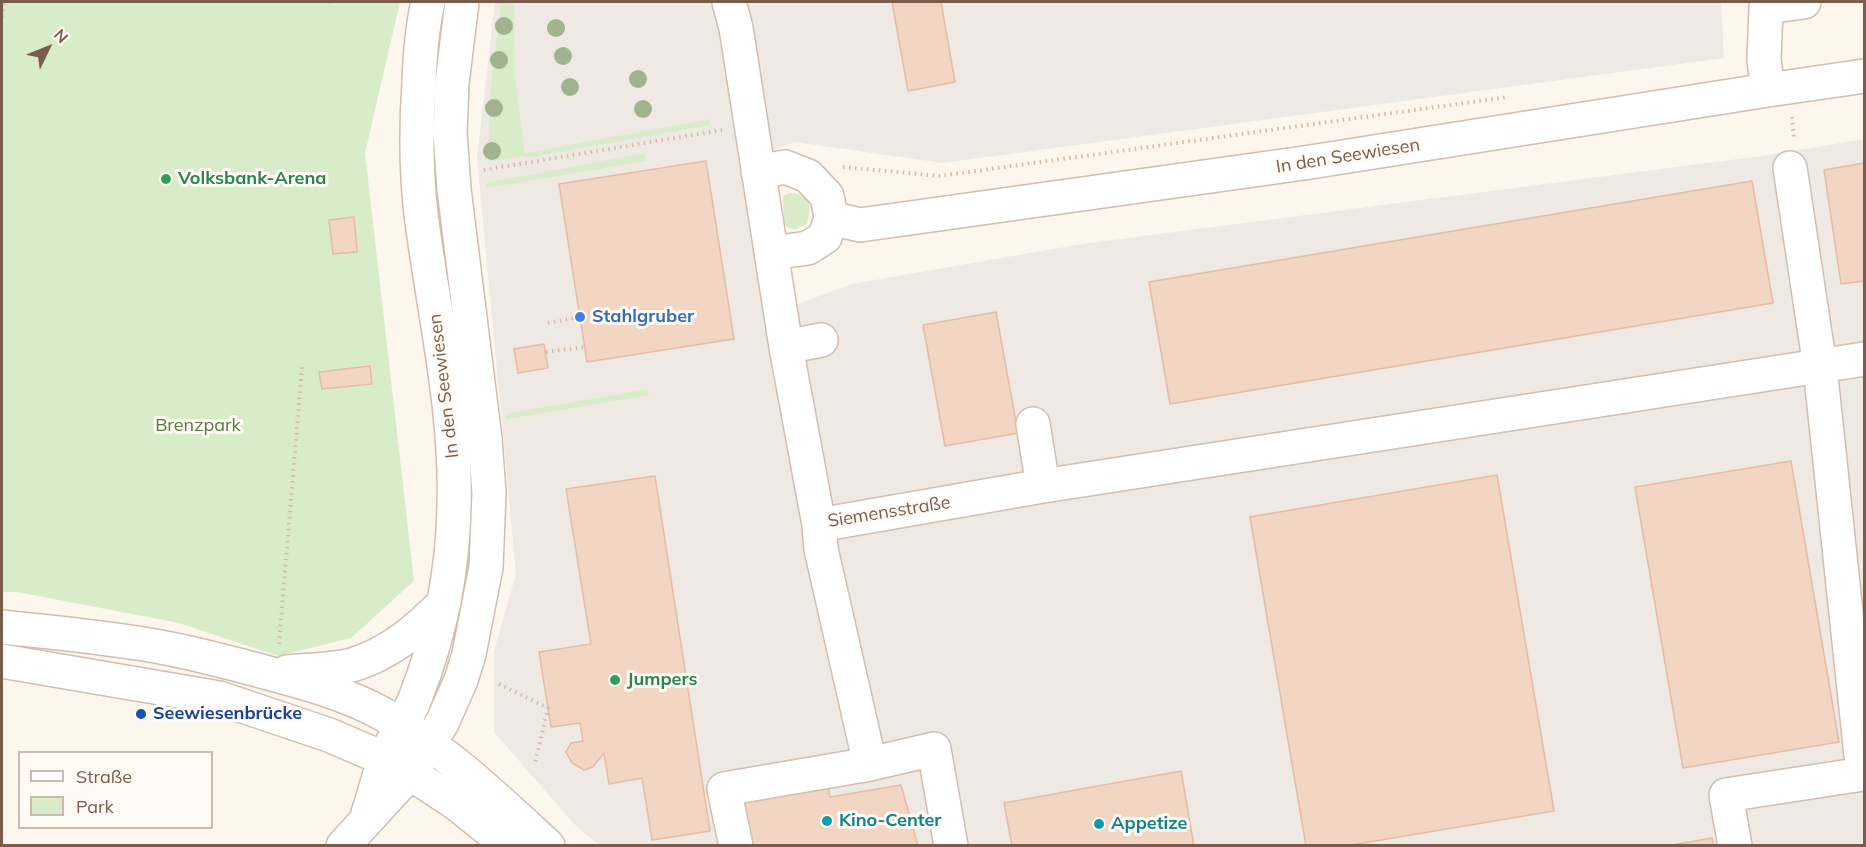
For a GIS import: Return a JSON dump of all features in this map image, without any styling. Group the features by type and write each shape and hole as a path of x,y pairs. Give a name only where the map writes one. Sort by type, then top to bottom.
{"street":[{"name":"In den Seewiesen","path":"397,766 403,726 416,697 444,603 450,575 453,540 453,456 449,406 421,211 417,158 420,55 428,2"},
{"name":"In den Seewiesen","path":"397,766 429,744 452,704 469,654 482,598 488,532 489,493 484,430 451,160 451,113 456,40 462,2"},
{"name":"Siemensstraße","path":"729,2 736,28 786,346 819,525 1043,486 1864,359"},
{"path":"1778,88 1764,60 1765,4 1803,2"},
{"name":"In den Seewiesen","path":"831,218 860,225 1304,163 1864,76"},
{"path":"758,172 785,167 808,176 827,196 831,218 825,237 808,248 772,253"},
{"path":"1735,846 1726,795 1864,778 1820,366 1790,168"},
{"path":"786,346 821,340"},
{"path":"1033,424 1043,486"},
{"path":"819,525 821,549 870,764"},
{"path":"272,674 350,665 371,658 405,639 444,603"},
{"path":"2,627 124,641 216,659 272,674 372,708 429,744 503,804 548,846"},
{"path":"2,661 219,698 329,735 397,766 457,804 508,846"},
{"path":"736,846 724,789 870,764 934,749 951,846"},
{"path":"343,846 367,818 397,766"}],"path":[{"path":"2,17 4,2"},
{"path":"1778,88 1795,134 1790,168"},
{"path":"838,166 940,176 1515,96"},
{"path":"454,189 485,169 636,146 750,125"},
{"path":"548,323 580,317"},
{"path":"546,352 585,347"},
{"path":"272,674 278,656 302,367"},
{"path":"499,684 548,708 535,763"}],"shaded area":[{"path":"495,2 1721,2 1724,58 943,163 795,142 757,157 781,310 852,284 1082,244 1769,155 1864,139 1864,845 599,845 574,824 494,732 494,651 516,574 477,157"}],"green space":[{"name":"Brenzpark","path":"2,2 400,2 365,153 414,581 351,638 278,656 179,623 17,592 2,592"},
{"path":"501,2 514,2 515,79 525,153 711,119 709,125 525,158 525,156 489,162 489,105"},
{"path":"645,153 646,161 487,188 486,183"},
{"path":"789,193 802,195 806,198 809,207 807,224 794,230 784,225 783,196"},
{"path":"648,389 649,395 506,419 505,414"}],"building":[{"path":"892,2 941,2 955,82 908,91"},
{"path":"706,161 734,339 587,362 559,184"},
{"path":"1864,163 1864,281 1841,284 1824,170"},
{"path":"1752,181 1773,303 1170,404 1149,282"},
{"path":"354,217 357,252 333,254 329,220"},
{"path":"996,312 1018,433 945,446 923,325"},
{"path":"544,344 548,368 518,373 514,349"},
{"path":"370,366 372,384 322,389 319,372"},
{"path":"1791,461 1839,742 1683,768 1635,487"},
{"path":"1497,475 1554,811 1345,846 1306,846 1250,517"},
{"name":"Jumpers","path":"655,476 710,831 652,840 642,778 609,784 604,753 593,767 584,770 572,763 566,752 571,743 583,741 580,723 551,727 539,652 591,644 566,489"},
{"name":"Appetize","path":"1181,771 1194,846 1012,846 1004,803"},
{"name":"Kino-Center","path":"826,774 830,797 901,785 918,846 748,846 739,790"},
{"path":"1712,838 1713,846 1666,846"}],"place":[{"name":"Volksbank-Arena","path":"166,179"},
{"name":"Stahlgruber","path":"580,317"},
{"name":"Jumpers","path":"615,680"},
{"name":"Seewiesenbrücke","path":"141,714"},
{"name":"Kino-Center","path":"827,821"},
{"name":"Appetize","path":"1099,824"}]}
